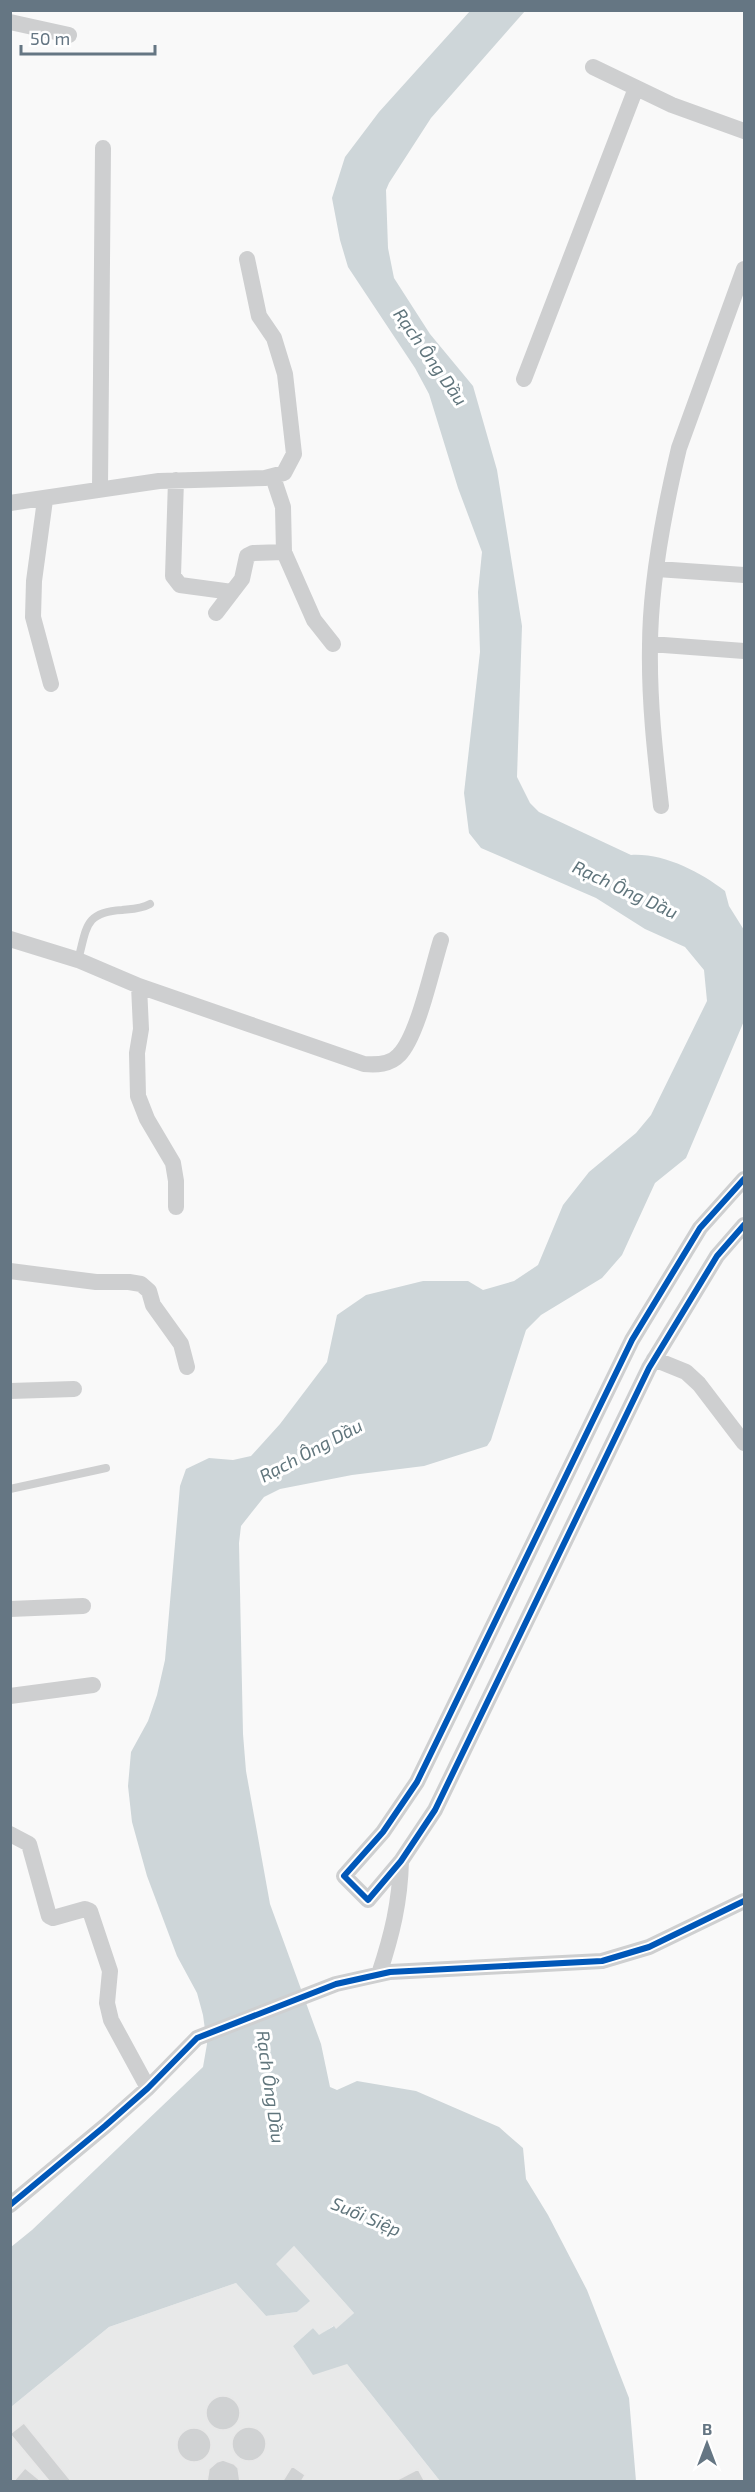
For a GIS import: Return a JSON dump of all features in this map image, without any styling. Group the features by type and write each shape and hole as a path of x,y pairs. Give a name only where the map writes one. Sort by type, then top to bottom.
{"street":[{"path":"10,22 69,35"},
{"path":"593,67 672,105 744,131"},
{"path":"524,379 636,88"},
{"path":"100,488 104,148"},
{"path":"10,503 45,500 100,488 176,480 273,477 284,473 294,454 285,374 274,338 259,316 247,259"},
{"path":"661,806 653,739 650,644 657,569 672,477 680,448 744,269"},
{"path":"273,477 283,507 284,552 314,620 333,644"},
{"path":"176,480 172,576 180,585 232,592"},
{"path":"45,500 34,581 33,617 51,684"},
{"path":"216,613 242,579 247,556 253,553 284,552"},
{"path":"657,569 744,575"},
{"path":"650,644 744,651"},
{"path":"10,939 78,960 139,986 364,1064 381,1065 399,1056 413,1031 441,940"},
{"path":"139,986 141,1029 137,1053 138,1096 147,1119 172,1164 176,1180 176,1207"},
{"path":"744,1179 705,1222 632,1340 417,1782 383,1832 344,1876 368,1900 401,1861 435,1810 654,1359 717,1256 744,1225"},
{"path":"10,1271 96,1282 141,1284 149,1291 153,1305 181,1344 187,1367"},
{"path":"654,1359 686,1372 699,1384 744,1443"},
{"path":"10,1391 74,1389"},
{"path":"10,1609 83,1606"},
{"path":"10,1696 93,1685"},
{"path":"445,1724 471,1734"},
{"path":"10,1834 28,1844 49,1916 53,1918 85,1909 90,1911 110,1971 107,2003 111,2020 148,2088"},
{"path":"378,1974 392,1935 400,1896 401,1861"},
{"path":"10,2205 148,2088 197,2038 336,1984 378,1974 602,1961 649,1947 744,1901"}],"lane":[{"path":"78,960 86,933 97,915 106,910 143,908 150,904"},
{"path":"10,1489 106,1468"}],"shaded area":[{"path":"294,2246 354,2313 336,2330 333,2326 319,2336 313,2328 293,2346 347,2364 440,2481 11,2482 11,2407 109,2327 236,2283 266,2316 297,2312 309,2301 275,2264"}],"water":[{"path":"470,11 525,11 431,118 389,183 386,190 388,248 394,278 430,334 473,386 497,470 522,626 517,777 530,803 539,812 631,855 656,857 681,865 725,891 729,906 744,930 744,1021 686,1158 655,1183 622,1255 602,1278 541,1315 526,1330 491,1440 487,1446 424,1466 352,1475 280,1489 264,1497 241,1526 239,1543 243,1734 246,1771 270,1904 321,2044 330,2087 337,2090 357,2081 416,2091 499,2127 523,2148 526,2179 548,2215 587,2290 629,2398 636,2481 440,2481 347,2364 313,2375 293,2346 313,2328 319,2335 334,2326 336,2329 354,2313 294,2246 276,2264 310,2301 297,2312 266,2316 236,2283 109,2327 11,2407 11,2247 32,2230 203,2067 207,2044 203,2015 197,1993 177,1956 147,1876 132,1822 128,1786 131,1752 148,1721 165,1660 180,1486 186,1469 209,1458 233,1460 251,1456 280,1424 327,1362 337,1315 366,1295 423,1281 468,1281 483,1290 514,1281 538,1265 563,1205 589,1172 636,1133 651,1115 707,1001 704,970 685,947 645,929 596,898 481,848 469,833 464,793 480,652 478,592 482,552 458,488 429,394 415,368 348,267 332,198 345,157 379,112"}],"building":[{"path":"223,2396 235,2401 240,2413 235,2425 223,2430 211,2425 206,2413 211,2401"},
{"path":"24,2423 72,2482 50,2482 10,2434"},
{"path":"249,2427 261,2432 266,2444 261,2456 249,2461 237,2456 232,2444 237,2432"},
{"path":"194,2428 206,2433 211,2445 206,2457 194,2462 182,2457 177,2445 182,2433"},
{"path":"223,2460 238,2468 240,2482 207,2482 209,2469"},
{"path":"292,2466 305,2475 301,2482 282,2482"},
{"path":"25,2468 42,2482 13,2482"},
{"path":"418,2469 425,2482 395,2481"}],"cycle path":[{"path":"744,1179 700,1228 632,1340 417,1782 383,1832 344,1876 368,1900 401,1861 435,1810 649,1368 717,1256 744,1225"},
{"path":"10,2205 148,2088 197,2038 336,1984 390,1972 602,1961 649,1947 744,1901"}],"water label":[{"name":"Rạch Ông Dầu","path":"430,357"},
{"name":"Rạch Ông Dầu","path":"625,890"},
{"name":"Rạch Ông Dầu","path":"311,1451"},
{"name":"Rạch Ông Dầu","path":"270,2087"},
{"name":"Suối Siệp","path":"366,2217"}]}
